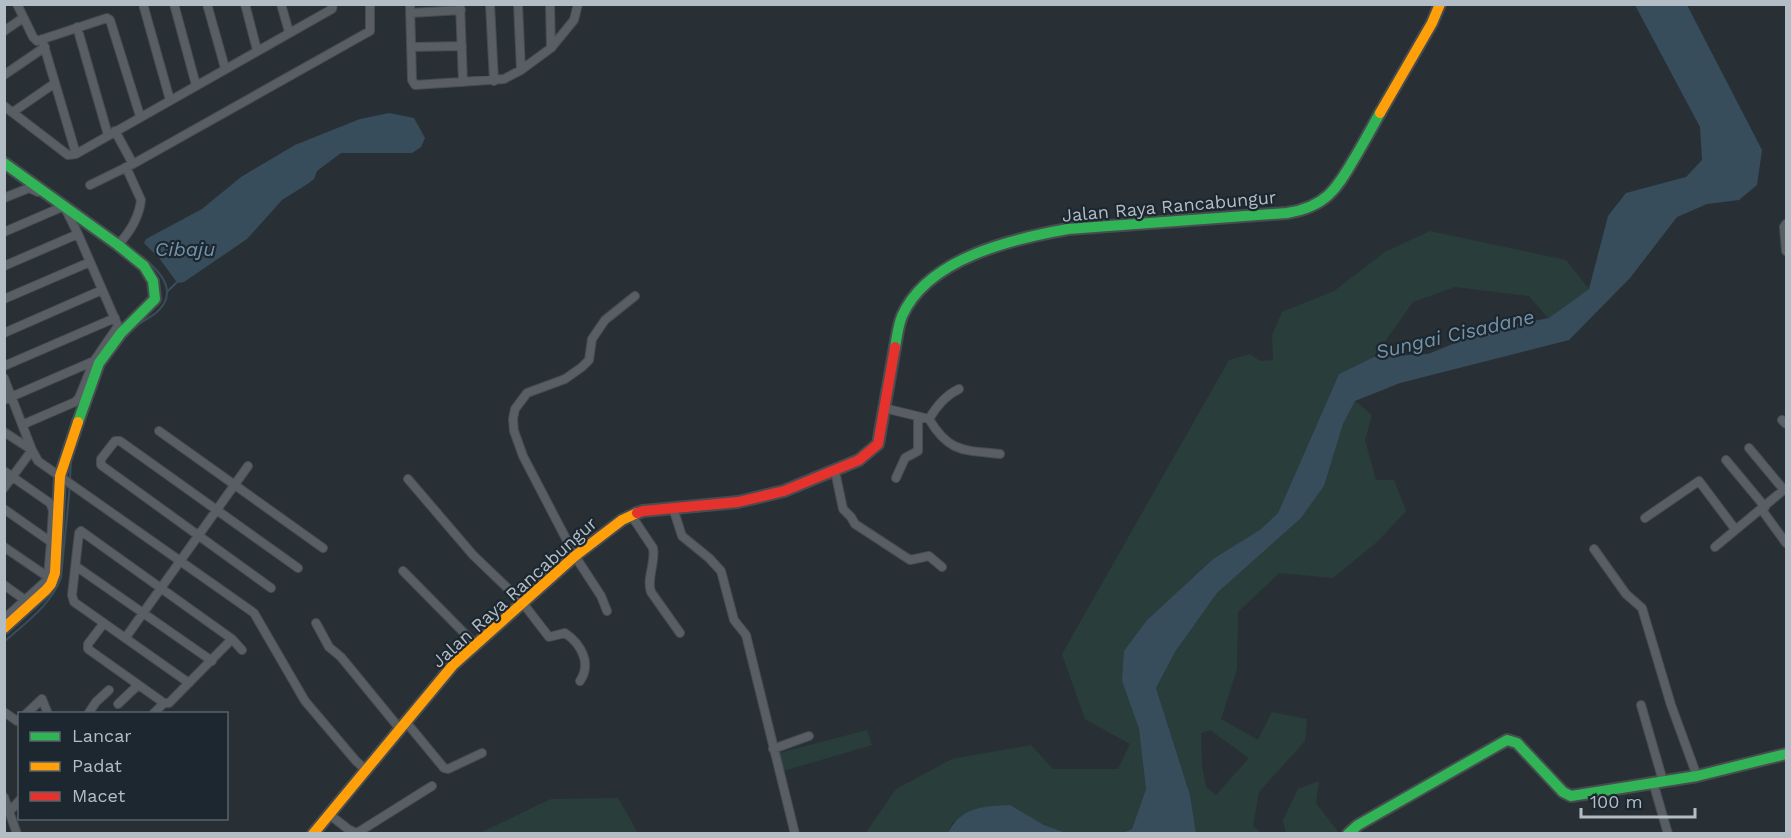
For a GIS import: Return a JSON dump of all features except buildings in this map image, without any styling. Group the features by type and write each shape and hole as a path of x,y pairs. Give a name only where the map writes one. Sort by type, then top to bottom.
{"main road":[{"name":"Jalan Raya Rancabungur","path":"313,834 429,692 476,644 575,556 622,520 643,511 738,502 762,497 860,460 878,444 903,312 927,284 969,256 1005,242 1052,232 1134,222 1287,213 1307,209 1326,200 1339,185 1432,23 1440,4"},
{"path":"4,163 118,244 149,273 153,280 154,299 149,308 121,333 99,363 62,477 55,573 51,584 4,628"},
{"path":"1348,834 1358,825 1507,740 1517,743 1567,795 1571,796 1697,776 1786,754"}],"street":[{"path":"17,4 33,37 44,43"},
{"path":"143,4 170,99"},
{"path":"174,4 196,85"},
{"path":"207,4 225,69"},
{"path":"245,4 257,50"},
{"path":"281,4 289,32"},
{"path":"319,4 321,15"},
{"path":"4,106 69,155 76,153 332,9 333,4"},
{"path":"90,185 130,166 370,31 370,4"},
{"path":"490,4 494,81"},
{"path":"518,4 521,70"},
{"path":"550,4 551,48"},
{"path":"463,82 460,7 410,9 411,80 415,85 494,81 504,79 521,70 551,48 574,20 578,4"},
{"path":"4,31 23,18"},
{"path":"4,75 44,43 77,27 107,18 110,20 140,116"},
{"path":"77,27 112,133 130,166 141,200 134,222 118,244"},
{"path":"44,43 76,153"},
{"path":"412,47 462,46"},
{"path":"13,112 55,83"},
{"path":"4,198 32,188 67,211 118,326 94,361 79,398 75,402 24,424"},
{"path":"4,232 62,207"},
{"path":"1786,224 1784,228 1786,250"},
{"path":"4,266 78,234"},
{"path":"4,299 90,262"},
{"path":"4,333 102,290"},
{"path":"607,611 601,596 575,556 517,442 513,419 515,409 527,393 565,380 589,360 592,339 605,321 635,296"},
{"path":"4,366 115,318"},
{"path":"8,398 94,361"},
{"path":"4,378 8,398 24,424 32,450 38,460 254,614 305,701 365,769"},
{"path":"929,419 940,403 959,389"},
{"path":"884,408 929,419 939,436 950,444 975,451 1000,454"},
{"path":"896,478 905,458 918,448 918,417"},
{"path":"159,431 323,548"},
{"path":"4,432 32,450"},
{"path":"271,588 101,465 101,459 115,441 120,441 298,568"},
{"path":"1715,547 1785,489 1749,448"},
{"path":"4,488 32,450"},
{"path":"1726,460 1786,543"},
{"path":"126,637 248,466"},
{"path":"4,471 51,503 53,510 48,577 4,620"},
{"path":"835,471 843,510 855,524 910,560 929,556 942,567"},
{"path":"408,479 473,555 522,602 549,637 565,633 574,640 586,661 586,670 580,681"},
{"path":"1645,518 1699,481 1735,529"},
{"path":"673,508 682,536 721,571 734,620 746,635 795,834"},
{"path":"4,509 51,542"},
{"path":"631,515 653,548 649,586 651,592 680,633"},
{"path":"189,683 74,602 72,595 81,531 232,639 242,650"},
{"path":"4,547 48,577"},
{"path":"1594,549 1626,594 1642,608 1671,705 1697,776"},
{"path":"77,567 212,661"},
{"path":"403,571 476,644"},
{"path":"4,585 26,600"},
{"path":"104,622 88,644 88,649 164,703"},
{"path":"316,623 329,647 341,657 444,768 482,753"},
{"path":"155,712 164,703 169,703 232,639"},
{"path":"118,704 138,685"},
{"path":"89,712 109,690"},
{"path":"28,712 42,699 47,712"},
{"path":"1641,705 1668,834"},
{"path":"4,712 18,720"},
{"path":"773,749 809,736"},
{"path":"330,815 348,829 358,833 432,786"},
{"path":"4,797 17,834"},
{"path":"9,812 18,802"}],"green space":[{"path":"1430,231 1566,260 1589,289 1549,319 1529,296 1455,287 1413,302 1374,357 1339,374 1278,513 1261,529 1213,559 1147,620 1122,681 1139,729 1146,789 1132,829 1122,833 1066,833 1044,825 1009,805 953,822 948,833 865,834 896,789 952,759 1031,745 1053,769 1118,769 1130,744 1085,719 1062,654 1229,360 1250,354 1260,361 1273,360 1272,335 1282,312 1334,291 1385,252"},
{"path":"1355,401 1372,415 1365,440 1376,480 1394,480 1406,511 1378,541 1333,578 1279,573 1238,612 1237,669 1221,719 1258,740 1272,712 1307,719 1305,741 1259,792 1253,826 1261,833 1196,833 1190,795 1156,688 1175,652 1217,593 1301,518 1324,486 1343,424","holes":["1210,730 1249,758 1216,795 1206,787 1202,766 1201,733"]},
{"path":"867,730 872,745 783,771 779,753"},
{"path":"1319,781 1316,803 1339,833 1286,833 1283,820 1298,789"},
{"path":"618,798 638,833 480,833 551,799"}],"water":[{"path":"1635,5 1687,5 1762,150 1757,185 1739,200 1707,204 1677,217 1630,278 1569,340 1400,383 1355,401 1343,424 1324,486 1301,518 1217,593 1175,652 1156,688 1190,795 1196,833 1122,833 1132,829 1146,789 1139,729 1122,681 1124,651 1147,620 1213,559 1261,529 1278,513 1339,374 1374,357 1428,354 1490,329 1549,318 1589,289 1608,216 1626,193 1686,177 1702,160 1700,127"},
{"name":"Cibaju","path":"389,113 414,118 425,138 421,147 412,153 341,153 317,171 314,179 309,183 282,200 247,239 184,282 176,281 159,258 144,243 146,239 202,209 241,177 295,145 360,119"},
{"path":"1010,805 1044,825 1066,833 948,833 953,824 966,813 982,807"}],"waterway":[{"path":"116,348 135,327 158,311 165,302 167,293 166,284 155,268 132,249"},
{"path":"168,291 179,280"},
{"path":"81,427 98,382"},
{"path":"70,480 71,458"},
{"path":"4,642 29,621 57,588 61,578 70,485"}],"traffic: fast":[{"path":"895,347 902,316 914,296 931,279 974,254 1022,239 1068,229 1287,213 1311,206 1328,195 1341,180 1380,113"},
{"path":"4,163 118,245 144,266 153,281 155,299 121,333 99,363 78,422"},
{"path":"1348,834 1358,825 1507,740 1517,743 1563,792 1571,796 1697,776 1786,754"}],"traffic: slow":[{"path":"1380,113 1432,23 1440,4"},
{"path":"4,628 46,590 55,573 60,476 78,422"},
{"path":"313,834 453,665 575,556 622,520 637,513"}],"traffic: jam":[{"path":"637,513 738,502 784,491 859,460 878,444 895,347"}],"water label":[{"name":"Sungai Cisadane","path":"1455,334"}]}
